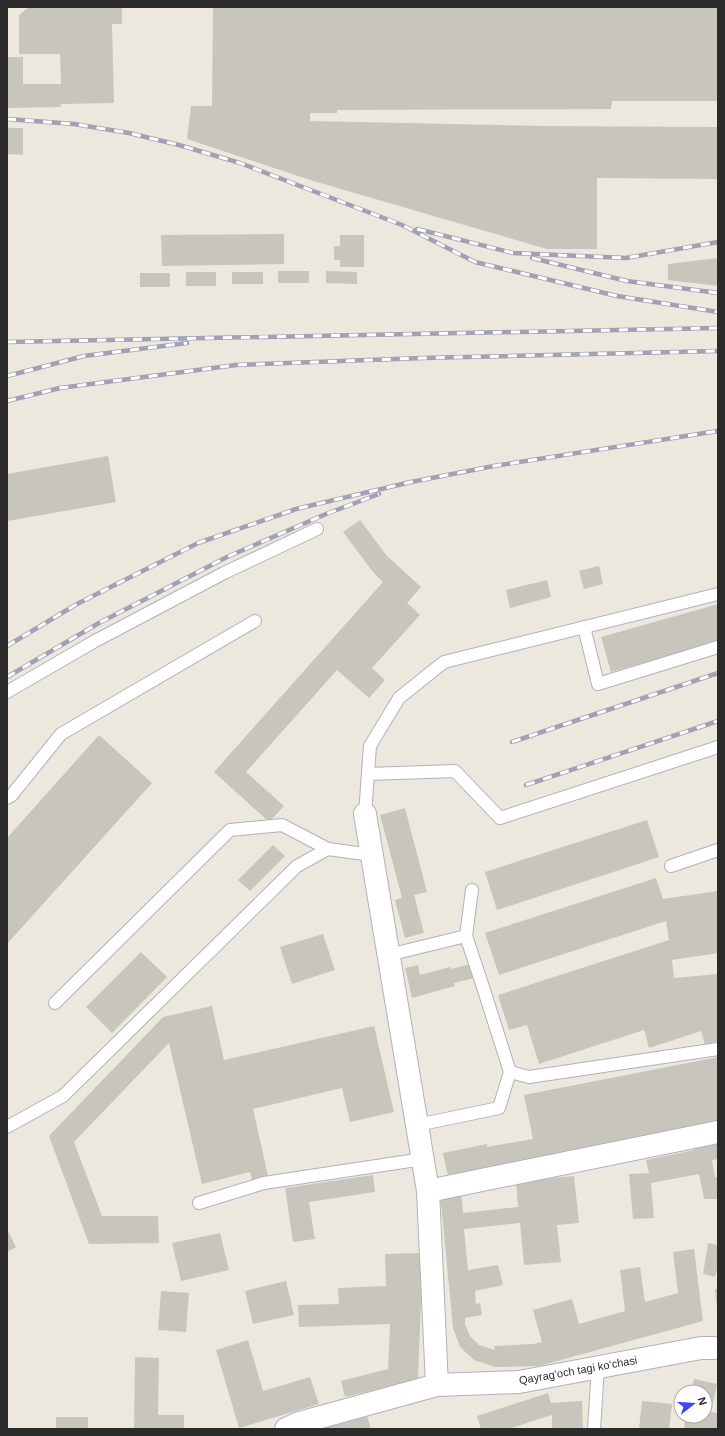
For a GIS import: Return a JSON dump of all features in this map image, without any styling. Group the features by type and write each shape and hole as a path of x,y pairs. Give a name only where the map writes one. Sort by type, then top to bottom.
{"street":[{"path":"365,814 428,1191 437,1385"},
{"path":"428,1191 718,1132"},
{"name":"Qayragʻoch tagi koʻchasi","path":"286,1429 299,1423 437,1385 519,1382 701,1348 718,1348"}],"lane":[{"path":"7,692 95,641 224,572 317,529"},
{"path":"365,814 370,746 399,698 444,662 718,594"},
{"path":"7,798 11,796 61,734 255,621"},
{"path":"584,627 598,684 718,647"},
{"path":"368,774 455,771 500,818 718,747"},
{"path":"55,1003 230,830 282,825 328,850 372,855"},
{"path":"7,1127 63,1096 297,866 328,850"},
{"path":"671,866 718,850"},
{"path":"417,1125 499,1108 510,1072 484,986 466,936 472,890"},
{"path":"388,955 466,936"},
{"path":"510,1072 529,1077 718,1049"},
{"path":"199,1203 264,1183 423,1159"},
{"path":"594,1429 598,1367"}],"building":[{"path":"29,7 122,7 122,24 112,24 114,103 61,104 61,107 7,108 7,57 23,57 23,84 61,84 60,54 19,54 19,15"},
{"path":"213,7 718,7 718,101 612,101 611,109 337,110 337,113 310,113 310,121 547,126 718,127 718,179 597,178 597,249 547,249 310,180 187,139 191,106 212,106"},
{"path":"8,128 23,128 23,155 7,154"},
{"path":"284,234 284,264 162,266 161,235"},
{"path":"340,235 364,235 364,267 340,267 340,260 334,260 334,246 340,246"},
{"path":"718,258 718,286 668,280 668,264"},
{"path":"278,271 309,271 309,283 278,283"},
{"path":"326,271 357,272 357,284 326,283"},
{"path":"186,272 216,272 216,286 186,286"},
{"path":"232,272 263,272 263,284 232,284"},
{"path":"140,273 170,273 170,287 140,287"},
{"path":"108,456 116,502 7,521 7,474"},
{"path":"360,520 387,556 421,587 407,603 420,615 372,668 385,680 369,698 337,670 246,772 284,806 269,822 214,772 383,582 373,572 343,532"},
{"path":"599,566 603,584 584,589 579,571"},
{"path":"547,580 551,597 510,608 506,590"},
{"path":"718,604 718,641 611,672 601,637"},
{"path":"99,735 152,783 7,944 7,838"},
{"path":"405,808 427,892 414,895 424,933 405,938 395,900 402,898 380,815"},
{"path":"647,820 659,857 497,910 485,872"},
{"path":"273,845 285,856 250,891 238,880"},
{"path":"656,878 663,899 718,891 718,953 672,960 674,978 718,974 718,1041 705,1045 701,1031 649,1048 644,1030 539,1064 527,1025 509,1030 498,995 669,940 666,921 499,975 485,933"},
{"path":"323,934 335,970 292,984 280,947"},
{"path":"141,952 167,977 112,1033 86,1007"},
{"path":"470,964 474,978 454,983 455,986 412,998 405,968 418,965 420,975 450,967 451,969"},
{"path":"212,1006 224,1060 374,1026 394,1112 350,1122 342,1088 253,1109 268,1176 252,1180 250,1172 202,1184 169,1043 74,1142 102,1216 158,1216 159,1243 89,1244 49,1136 163,1017"},
{"path":"718,1057 718,1123 448,1176 443,1153 487,1144 487,1147 533,1139 524,1095"},
{"path":"718,1141 718,1159 712,1160 715,1177 718,1177 718,1199 704,1199 699,1174 651,1183 654,1218 633,1219 629,1174 649,1173 646,1160 694,1150 693,1146"},
{"path":"373,1175 375,1192 309,1202 315,1239 293,1242 285,1188"},
{"path":"574,1176 579,1223 557,1225 561,1262 524,1265 520,1223 464,1229 468,1270 498,1265 503,1285 475,1291 476,1304 480,1303 482,1315 465,1318 465,1324 470,1336 479,1345 495,1350 494,1346 533,1344 542,1342 533,1310 572,1299 579,1324 625,1311 620,1270 640,1267 645,1302 678,1293 673,1252 694,1249 703,1321 539,1366 495,1367 474,1360 460,1347 453,1328 440,1192 461,1190 463,1213 518,1207 516,1182"},
{"path":"7,1229 16,1247 7,1252"},
{"path":"220,1233 229,1270 181,1281 172,1243"},
{"path":"708,1243 718,1245 718,1267 715,1277 703,1274"},
{"path":"420,1253 421,1301 418,1379 345,1397 341,1381 388,1369 390,1324 299,1327 298,1305 339,1304 338,1288 386,1286 385,1254"},
{"path":"286,1281 294,1315 253,1324 245,1291"},
{"path":"715,1289 718,1289 718,1308 717,1308"},
{"path":"161,1291 189,1293 186,1332 158,1330"},
{"path":"248,1340 263,1391 310,1377 319,1404 239,1428 216,1350"},
{"path":"135,1357 159,1358 158,1415 184,1415 184,1429 134,1429"},
{"path":"694,1379 717,1384 713,1403 713,1384 693,1384"},
{"path":"548,1393 551,1403 582,1401 583,1429 552,1429 552,1415 508,1429 481,1429 477,1416"},
{"path":"642,1401 672,1404 669,1429 639,1429"},
{"path":"8,1404 8,1429 7,1429"},
{"path":"713,1412 718,1413 718,1429 684,1429 685,1424 713,1424"},
{"path":"367,1416 371,1429 322,1429"},
{"path":"56,1417 88,1417 88,1429 56,1429"}],"railway":[{"path":"7,119 74,124 129,133 179,145 240,163 402,225 475,262 617,296 718,312"},
{"path":"417,229 513,253 626,258 718,242"},
{"path":"532,258 627,281 718,293"},
{"path":"7,342 718,328"},
{"path":"7,376 84,356 187,343"},
{"path":"7,401 60,388 236,365 423,358 718,351"},
{"path":"7,646 77,604 198,543 296,509 411,482 494,466 718,431"},
{"path":"7,677 99,623 227,557 326,514 379,494"},
{"path":"512,742 718,673"},
{"path":"526,785 718,721"}]}
